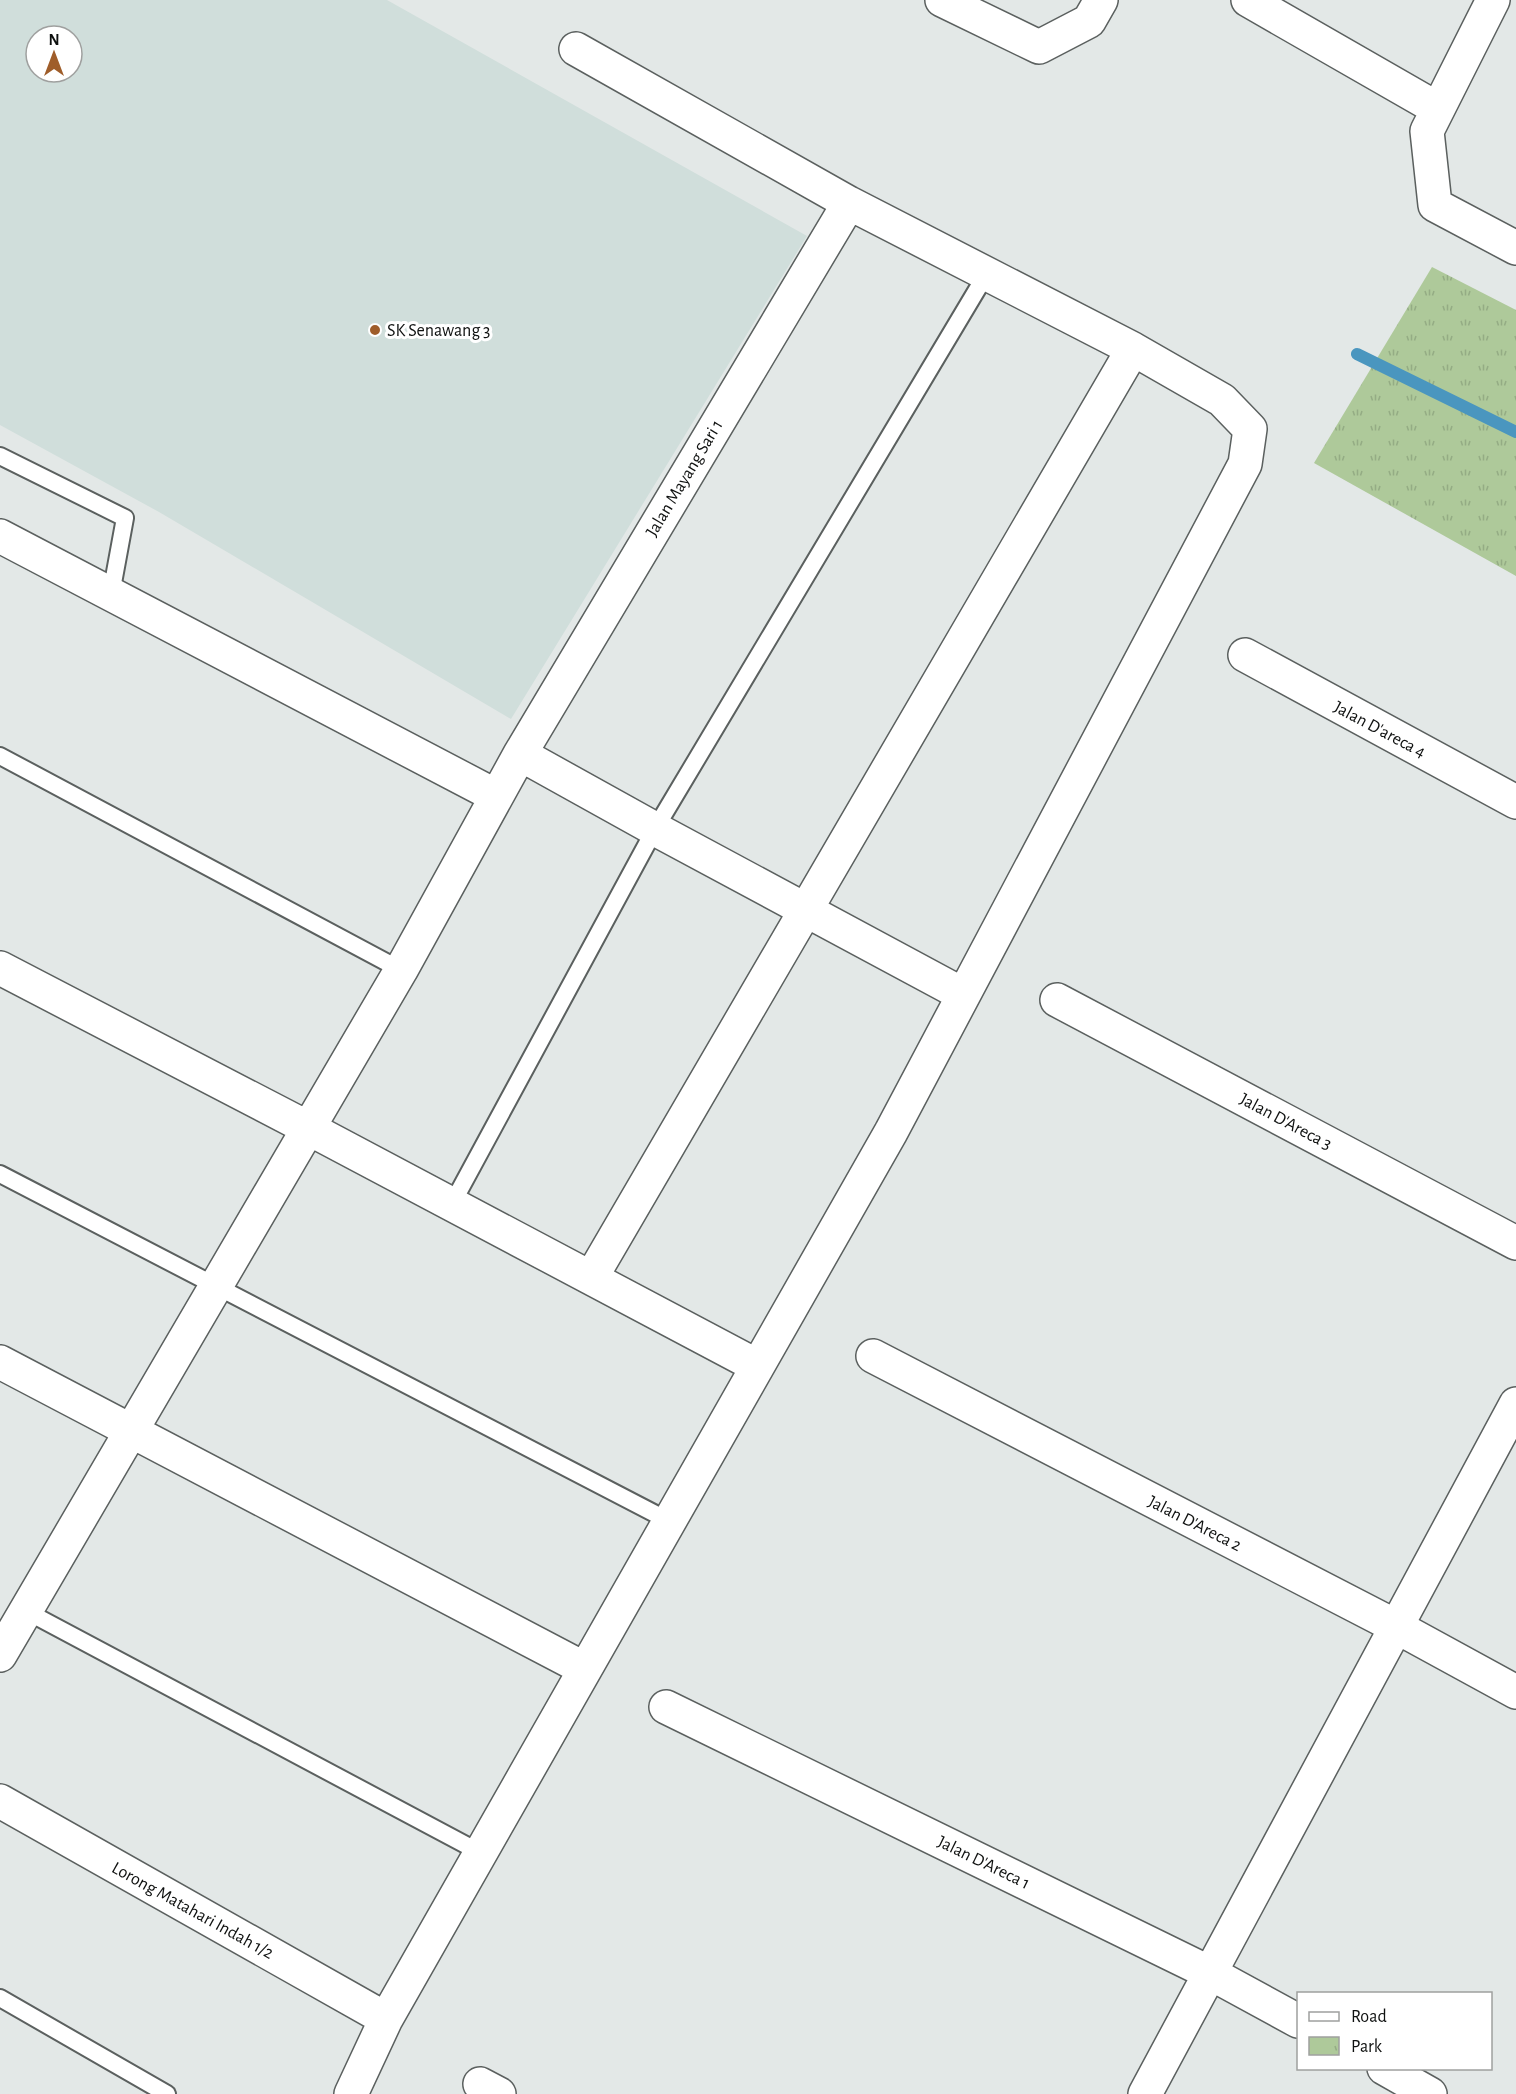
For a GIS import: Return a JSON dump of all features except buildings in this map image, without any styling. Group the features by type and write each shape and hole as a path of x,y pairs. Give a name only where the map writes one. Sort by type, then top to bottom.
{"street":[{"path":"942,0 1039,47 1089,21 1101,0"},
{"path":"1248,0 1438,109"},
{"path":"1493,0 1427,131 1435,205 1516,248"},
{"path":"351,2094 386,2019 891,1132 1245,464 1250,429 1222,400 1133,349 849,203 576,49"},
{"name":"Jalan Mayang Sari 1","path":"0,1655 401,970 520,754 849,203"},
{"path":"591,1278 1133,349"},
{"path":"0,536 496,796"},
{"name":"Jalan D'areca 4","path":"1245,655 1516,802"},
{"path":"520,754 963,994"},
{"path":"0,968 453,1204 757,1366"},
{"name":"Jalan D'Areca 3","path":"1057,1000 1516,1243"},
{"name":"Jalan D'Areca 2","path":"873,1356 1516,1692"},
{"path":"0,1362 585,1669"},
{"path":"1145,2094 1516,1404"},
{"name":"Jalan D'Areca 1","path":"666,1707 1210,1973 1297,2020"},
{"name":"Lorong Matahari Indah 1/2","path":"0,1801 386,2019"},
{"path":"1388,2070 1430,2094"}],"lane":[{"path":"453,1204 655,829 987,273"},
{"path":"0,456 125,519 111,594"},
{"path":"0,756 401,970"},
{"path":"0,1174 669,1521"},
{"path":"26,1611 481,1853"},
{"path":"0,1998 167,2094"}],"shaded area":[{"name":"SK Senawang 3","path":"0,0 387,0 807,236 511,719 159,512 0,425"}],"green space":[{"path":"1432,267 1516,310 1516,576 1314,463"}],"waterway":[{"path":"1357,354 1516,432"}],"place":[{"name":"SK Senawang 3","path":"375,330"}]}
